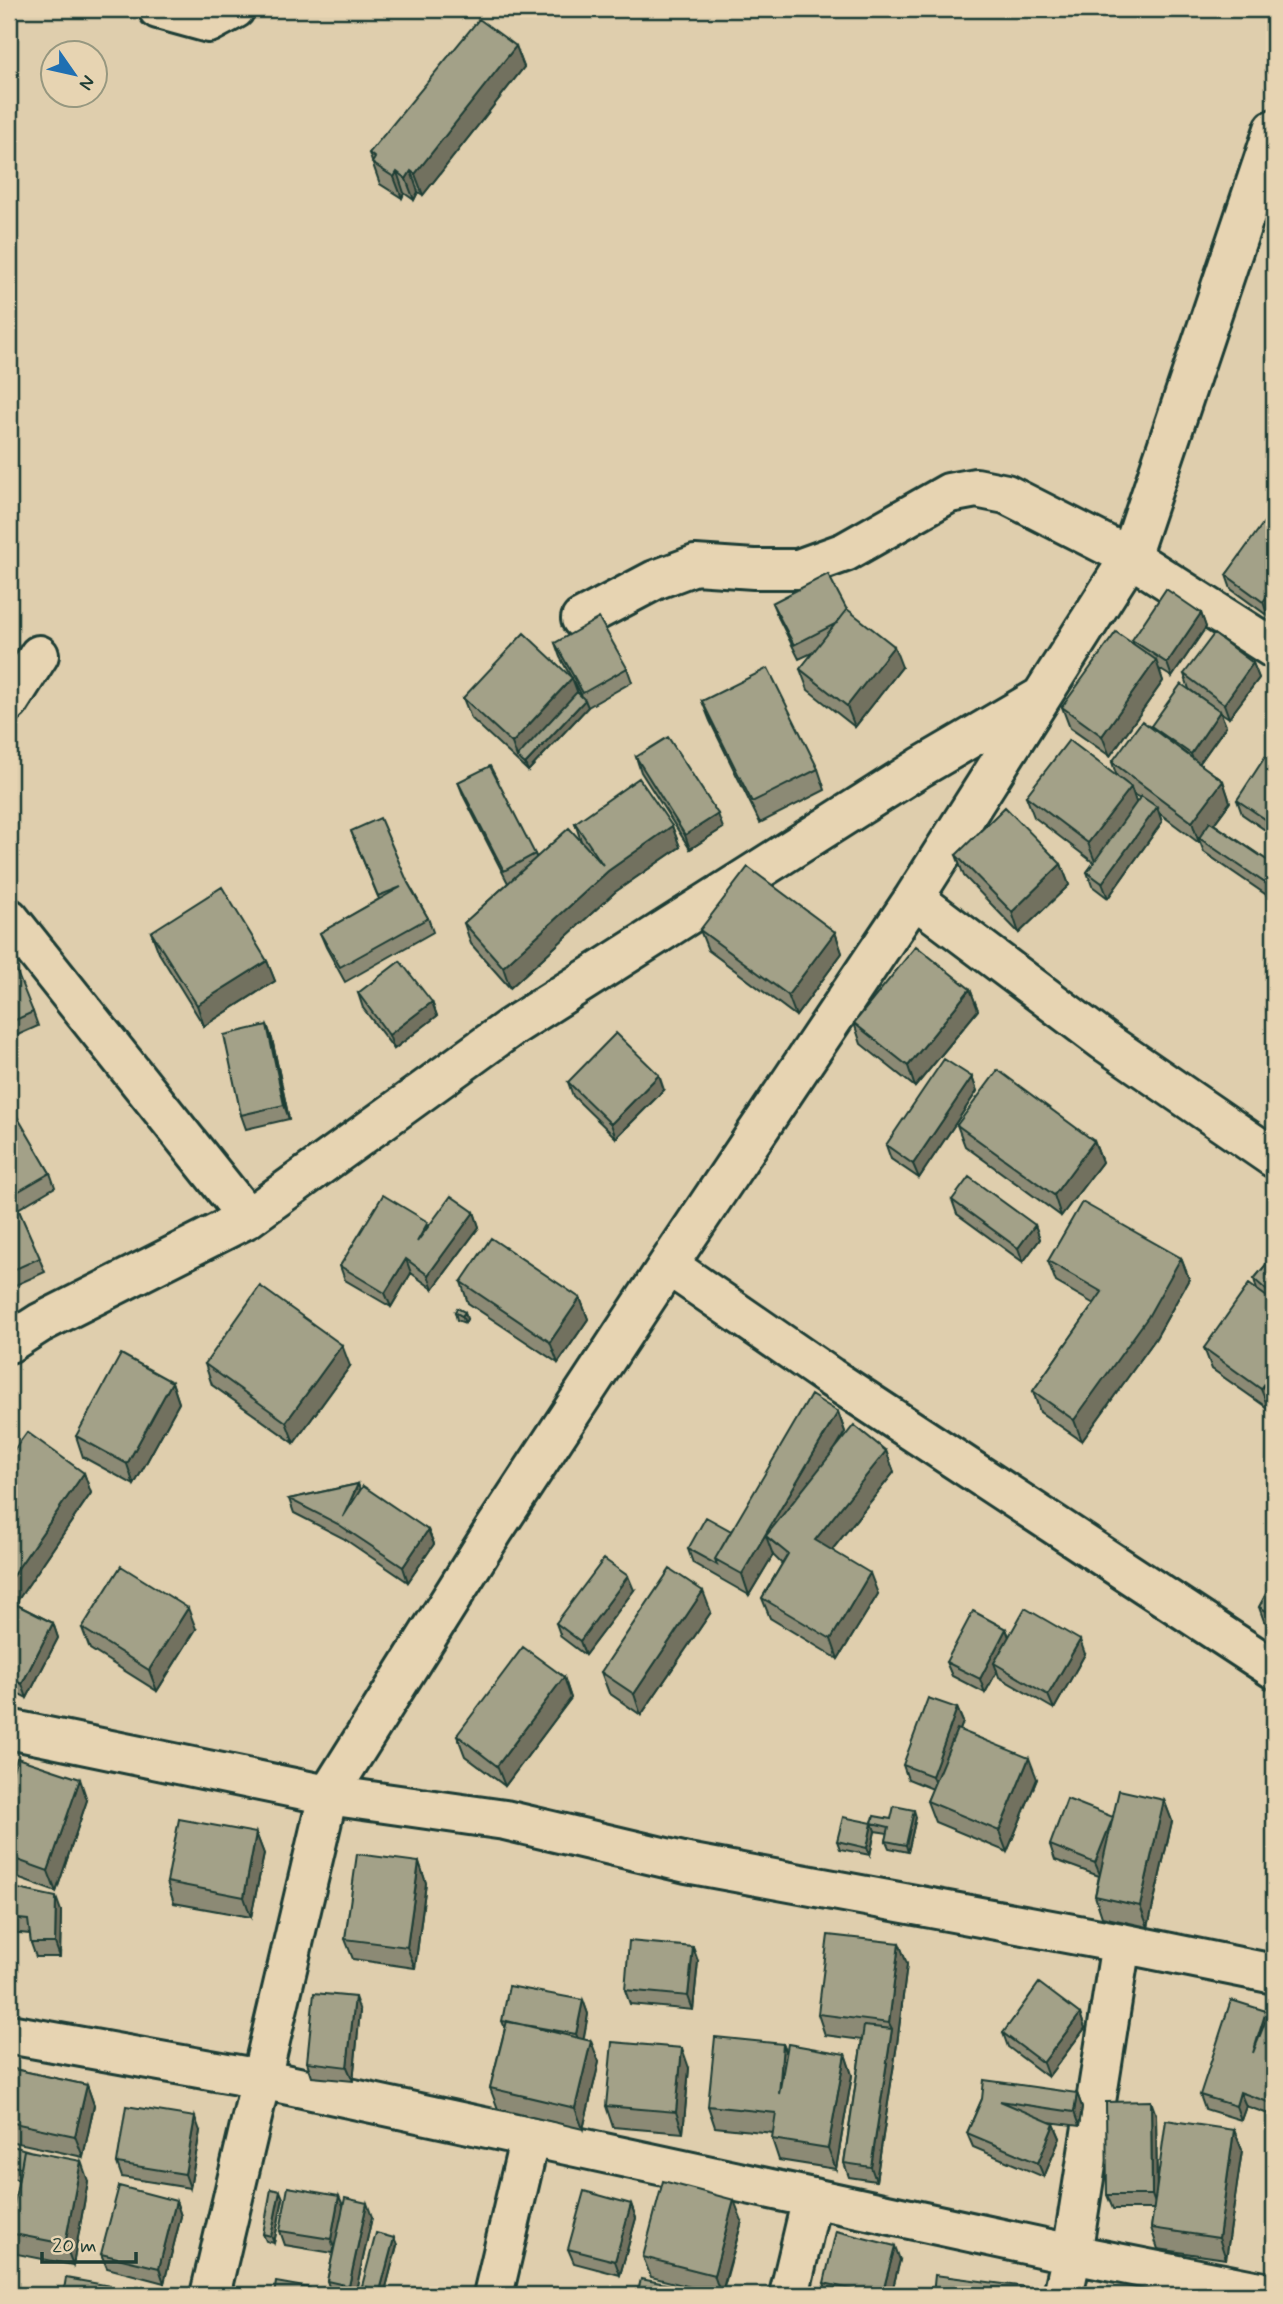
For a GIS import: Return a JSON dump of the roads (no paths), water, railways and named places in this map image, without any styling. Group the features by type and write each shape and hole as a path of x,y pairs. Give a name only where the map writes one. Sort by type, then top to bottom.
{"street":[{"path":"158,9 209,23 235,9"},
{"path":"210,2295 328,1795 486,1541 914,898 1130,557 1274,129"},
{"path":"581,619 655,580 695,565 799,569 845,552 949,493 976,488 1006,494 1130,557 1274,649"},
{"path":"9,702 39,655"},
{"path":"9,1343 40,1323 248,1218 510,1028 921,766 1044,695"},
{"path":"914,898 1104,1041 1274,1157"},
{"path":"9,918 248,1218"},
{"path":"668,1265 830,1377 1274,1669"},
{"path":"9,1729 328,1795 505,1821 687,1863 1274,1974"},
{"path":"1063,2295 1072,2254 1121,1943"},
{"path":"9,2034 261,2079 1072,2254 1274,2294"},
{"path":"493,2295 530,2137"},
{"path":"789,2295 812,2198"}]}
